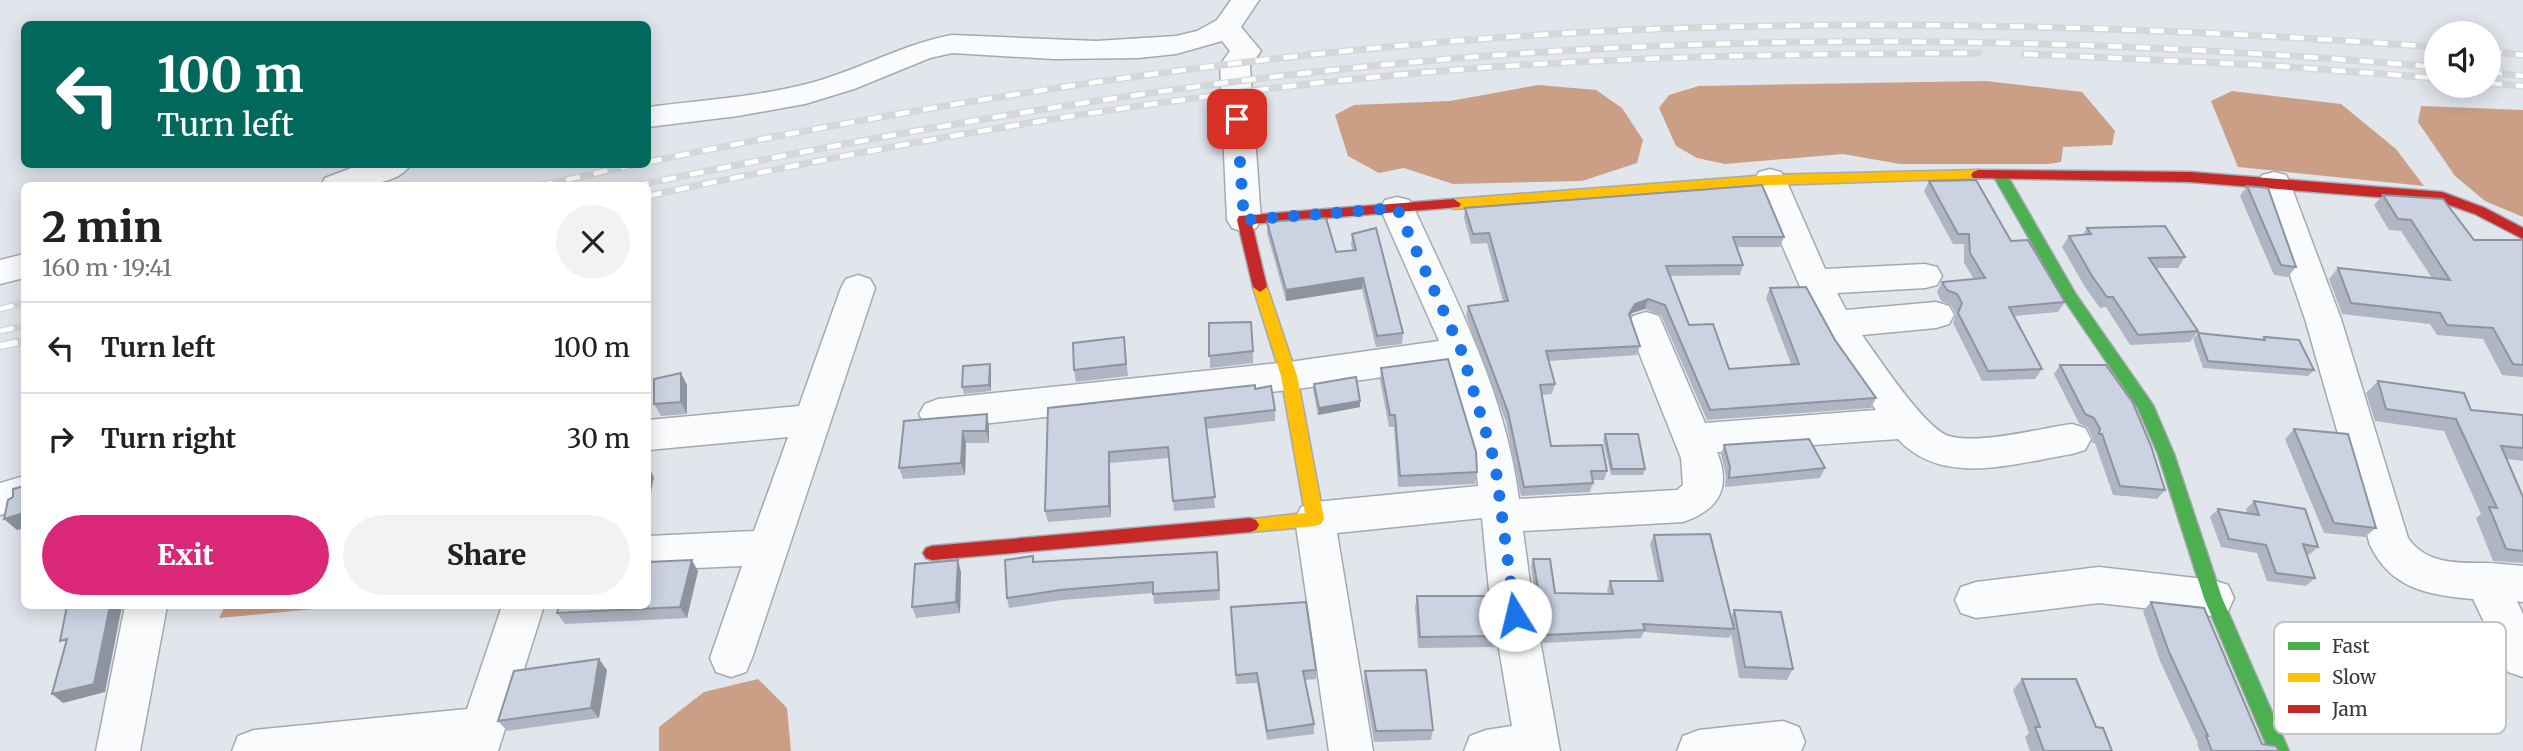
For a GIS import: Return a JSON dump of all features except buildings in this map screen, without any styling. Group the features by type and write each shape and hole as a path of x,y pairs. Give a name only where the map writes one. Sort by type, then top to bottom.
{"street":[{"path":"651,117 792,98 831,87 927,47 953,44 1122,50 1157,48 1200,40 1226,28 1245,0"},
{"path":"1226,28 1246,51 1236,65 1235,73 1244,220 1256,274 1289,376 1315,519 1351,751"},
{"path":"348,182 385,168"},
{"path":"1244,220 1770,180 2000,175 2190,177 2442,197 2480,211 2523,234"},
{"path":"2000,175 2070,297 2145,405 2166,454 2213,598 2279,751"},
{"path":"1770,180 1815,282 1837,324 1907,423 1928,443 1944,451 1965,454 2072,439"},
{"path":"2274,183 2323,320 2389,545 2403,562 2421,572 2440,577 2504,582 2523,658"},
{"path":"1397,208 1462,352 1495,463 1510,590 1537,748 1486,751"},
{"path":"0,272 21,268"},
{"path":"1815,282 1925,276"},
{"path":"730,658 858,288"},
{"path":"1837,324 1936,314"},
{"path":"932,553 1315,519 1501,508 1683,506 1699,497 1703,485 1700,458 1646,325"},
{"path":"938,414 1289,376 1462,352"},
{"path":"651,435 812,420"},
{"path":"1692,439 1907,423"},
{"path":"0,499 21,493"},
{"path":"651,554 767,548"},
{"path":"1976,600 2099,585 2213,598"},
{"path":"118,751 145,609"},
{"path":"254,751 351,739 479,739 522,609"},
{"path":"1699,751 1783,742"}],"shaded area":[{"path":"1985,81 2082,92 2115,131 2112,145 2063,147 2061,162 2048,164 1900,164 1843,154 1725,164 1697,158 1676,146 1659,108 1669,95 1699,86"},
{"path":"1538,85 1596,90 1622,108 1643,140 1637,163 1582,181 1453,184 1404,168 1379,173 1348,156 1335,115 1354,105 1450,101"},
{"path":"2232,91 2341,104 2396,149 2424,186 2238,167 2211,101"},
{"path":"2421,106 2523,110 2523,217 2485,201 2455,176 2418,122"},
{"path":"224,609 313,609 219,618"},
{"path":"758,679 787,708 791,751 659,751 659,727 704,692"}],"railway":[{"path":"651,161 881,117 1115,79 1350,50 1587,32 1800,25 2012,26 2224,34 2424,46"},
{"path":"651,183 849,143 1065,106 1281,76 1499,55 1733,43 1968,42 2202,50 2424,66"},
{"path":"2501,52 2523,55"},
{"path":"651,195 847,155 1048,120 1351,79 1518,65 1649,59 1978,53"},
{"path":"2024,54 2263,65 2424,77"},
{"path":"2501,73 2523,76"},
{"path":"2501,84 2523,86"},
{"path":"557,182 619,168"},
{"path":"0,309 21,304"},
{"path":"0,331 21,327"},
{"path":"0,346 21,342"}],"traffic: fast":[{"path":"2000,175 2070,297 2145,405 2166,454 2213,598 2279,751"}],"traffic: slow":[{"path":"1454,204 1770,180 1978,175"},
{"path":"1250,525 1315,519 1289,376 1260,287"}],"traffic: jam":[{"path":"1978,175 2190,177 2442,197 2480,211 2523,234"},
{"path":"1260,287 1244,220 1454,204"},
{"path":"932,553 1250,525"}],"route":[{"path":"1237,119 1244,220 1397,208 1462,352 1495,463 1515,615"}]}
